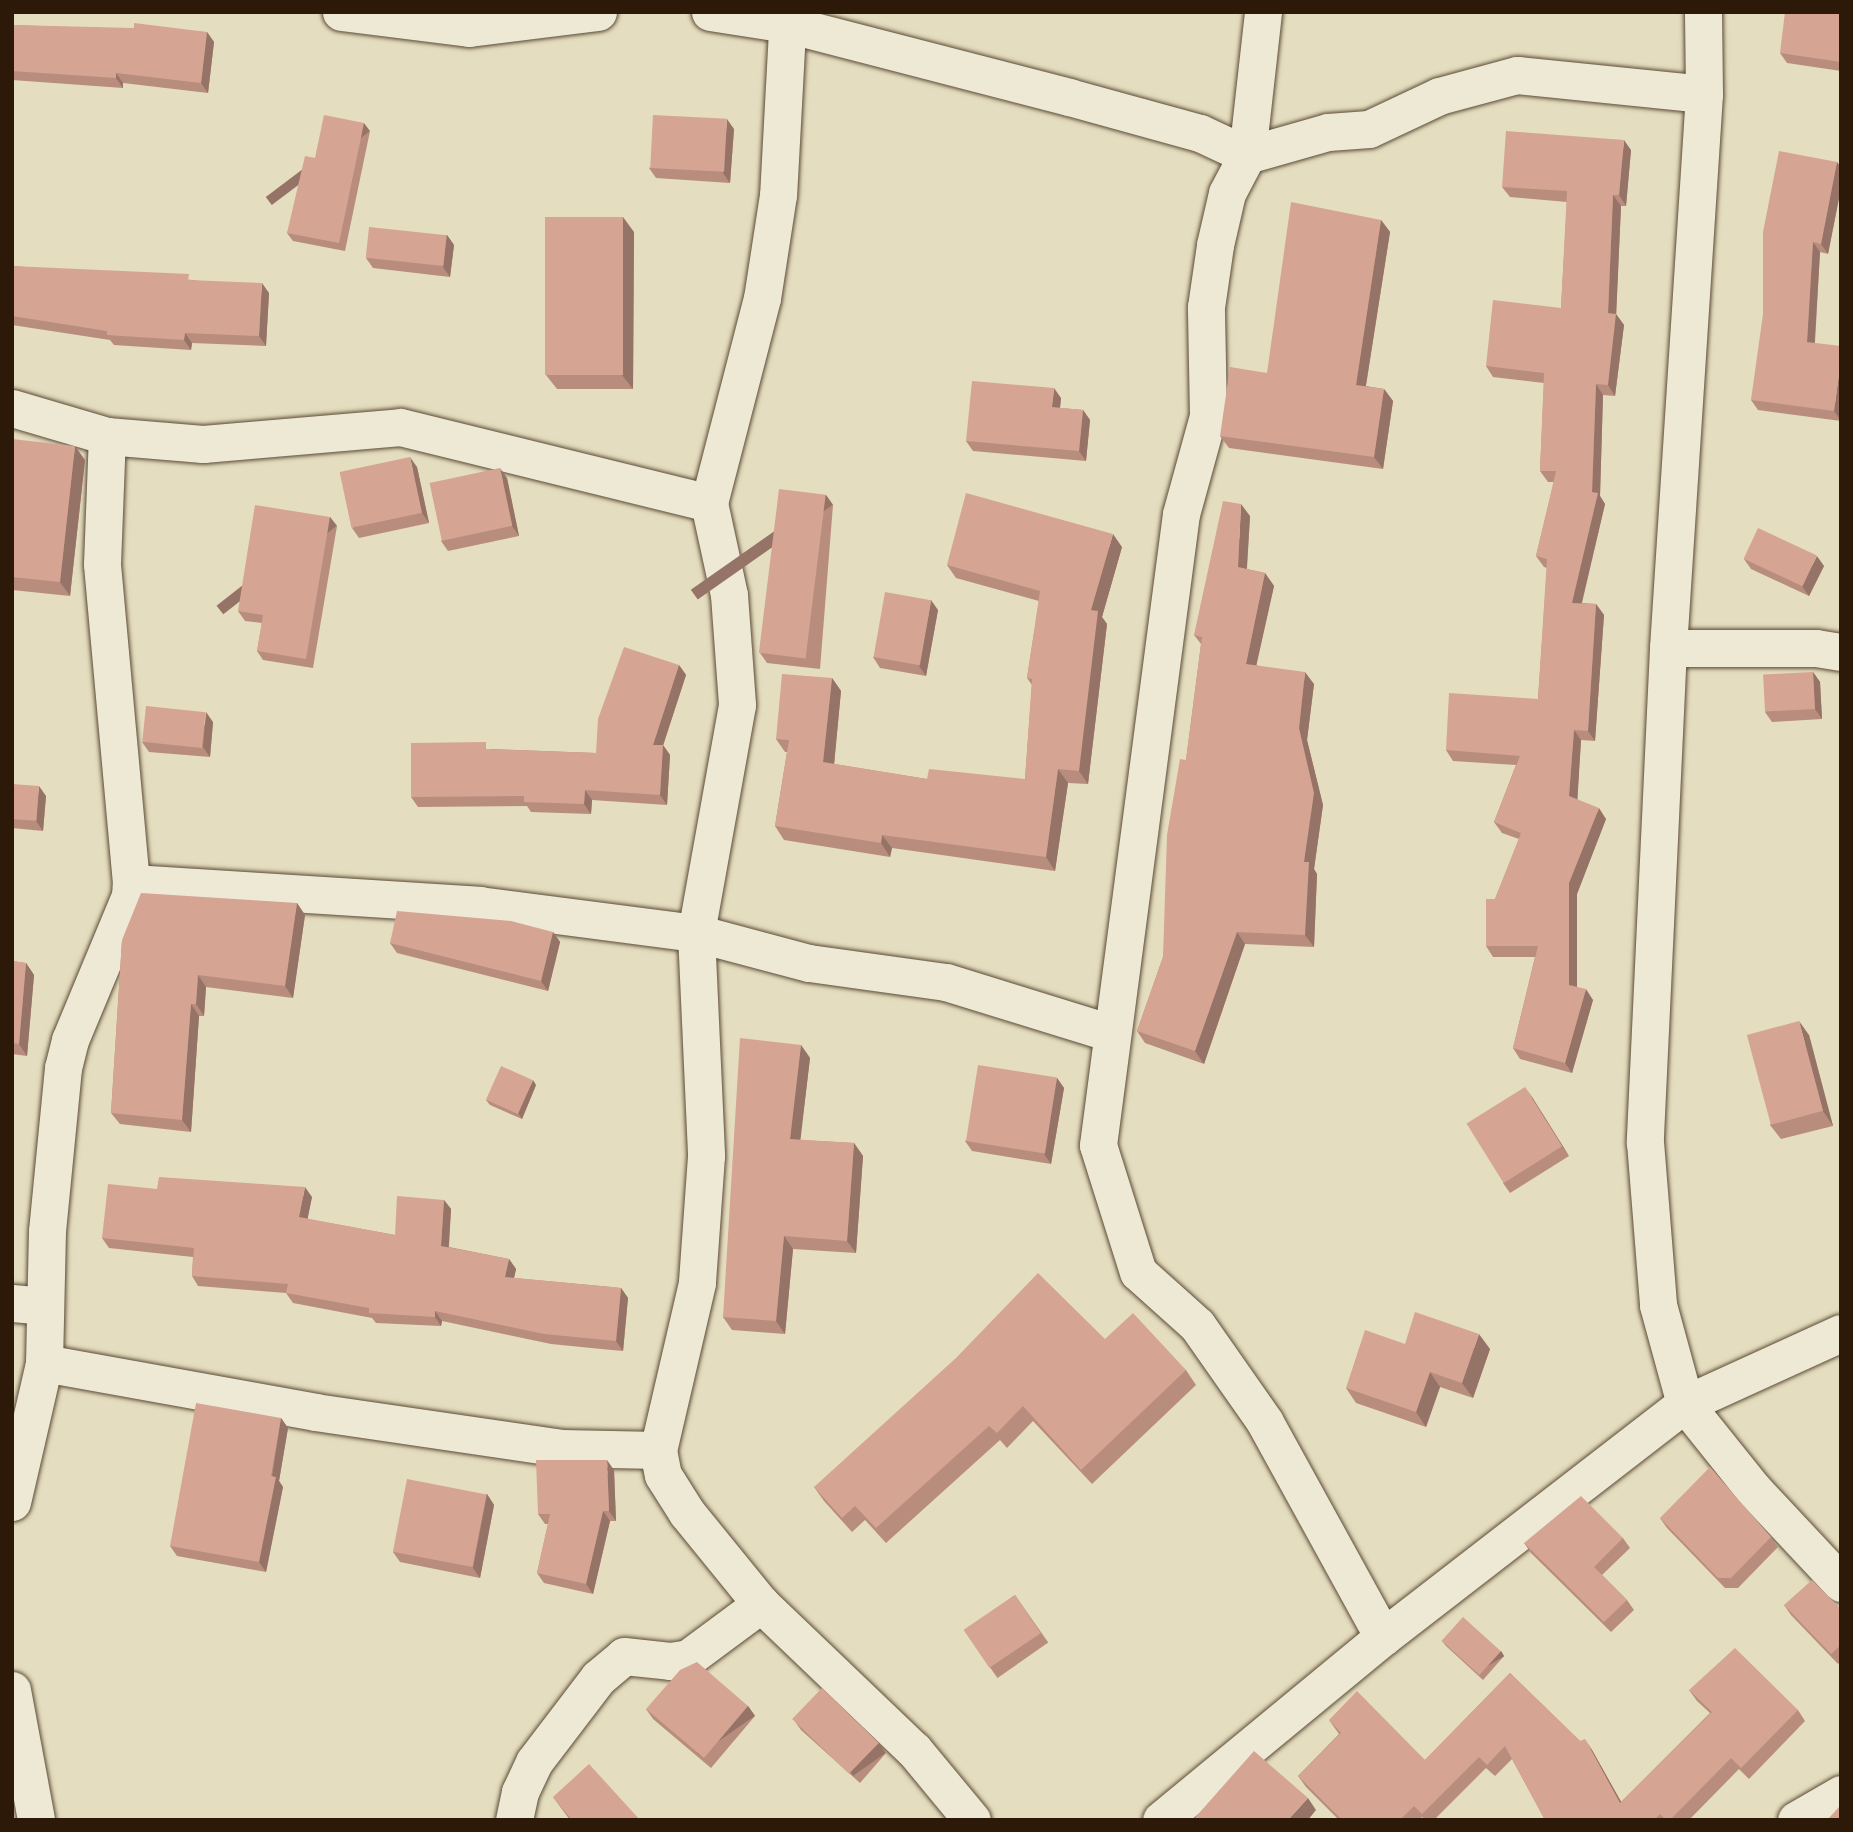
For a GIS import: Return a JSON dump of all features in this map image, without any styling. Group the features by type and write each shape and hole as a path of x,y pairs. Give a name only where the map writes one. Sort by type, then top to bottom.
{"street":[{"path":"341,12 470,20 598,12"},
{"path":"710,12 787,18 1200,133 1247,155 1328,132 1369,129 1438,96 1517,75 1704,94"},
{"path":"1263,12 1247,155 1227,193 1215,245 1206,307 1208,416 1181,514 1098,1145 1138,1272 1197,1325 1265,1422 1383,1637"},
{"path":"1703,12 1704,94 1668,648 1645,1142 1658,1305 1685,1404 1754,1489 1841,1583"},
{"path":"787,18 778,195 762,298 709,503 729,595 737,705 696,933 706,1156 703,1219 685,1348 658,1450 663,1475 687,1513 761,1604 914,1750 972,1820"},
{"path":"12,408 107,436 203,444 400,427 709,503"},
{"path":"12,1502 44,1363 29,1304 47,1231 63,1068 70,1040 121,918 131,883 104,601 107,436"},
{"path":"1668,648 1816,648 1841,652"},
{"path":"131,883 479,905 696,933 809,963 947,982 1111,1033"},
{"path":"1161,1820 1383,1637 1685,1404 1841,1334"},
{"path":"44,1363 315,1412 548,1446 658,1450"},
{"path":"514,1820 520,1792 534,1762 598,1678 624,1656 670,1661 688,1658 761,1604"},
{"path":"12,1690 36,1820"},
{"path":"1796,1820 1841,1794"}],"building":[{"path":"1785,12 1841,12 1841,62 1780,53"},
{"path":"134,23 207,32 201,83 116,73 116,78 12,71 12,25 134,28"},
{"path":"324,115 364,123 339,243 287,233 305,156 315,158"},
{"path":"653,115 727,119 724,172 650,168"},
{"path":"1506,131 1624,140 1619,195 1613,195 1608,313 1616,314 1608,385 1596,384 1592,492 1598,493 1572,603 1596,604 1588,731 1574,730 1569,796 1599,808 1569,883 1569,985 1586,989 1565,1063 1513,1048 1538,946 1486,946 1486,899 1495,899 1521,833 1494,822 1520,756 1446,750 1449,693 1538,699 1547,559 1536,556 1556,471 1540,471 1544,373 1486,366 1493,300 1561,308 1567,191 1502,187"},
{"path":"1779,151 1837,162 1821,244 1813,242 1807,342 1841,346 1834,411 1751,400 1763,314 1763,232"},
{"path":"1291,202 1381,220 1356,385 1384,389 1374,457 1220,436 1230,367 1267,373"},
{"path":"545,217 623,217 623,375 545,375"},
{"path":"369,227 447,235 443,266 366,258"},
{"path":"12,266 189,274 188,280 262,283 259,336 185,333 184,340 107,335 107,331 12,316"},
{"path":"972,381 1054,388 1052,407 1083,410 1079,451 966,441"},
{"path":"12,439 75,446 60,582 12,577"},
{"path":"410,457 422,513 351,528 340,472"},
{"path":"500,468 512,526 442,541 430,483"},
{"path":"779,489 826,495 806,658 759,653"},
{"path":"966,493 1113,534 1091,610 1098,611 1079,771 1058,769 1046,857 882,835 881,843 775,826 789,740 776,739 782,674 832,678 823,762 927,779 929,769 1025,779 1032,679 1027,678 1040,591 947,565"},
{"path":"1223,501 1241,504 1238,567 1265,573 1246,664 1305,672 1299,728 1314,793 1304,862 1309,862 1305,935 1237,932 1195,1051 1137,1031 1163,957 1167,835 1180,759 1186,760 1202,637 1194,635"},
{"path":"255,505 330,517 306,659 257,651 263,615 238,611"},
{"path":"1758,528 1817,555 1803,586 1744,559"},
{"path":"885,592 931,600 920,665 874,657"},
{"path":"624,647 679,665 653,745 663,745 660,795 585,790 584,804 524,802 524,796 411,797 411,743 486,742 486,749 596,753 598,719"},
{"path":"1813,672 1815,709 1765,712 1763,675"},
{"path":"146,706 206,712 202,748 142,742"},
{"path":"12,784 39,786 36,821 12,819"},
{"path":"141,893 297,903 285,986 198,975 196,1004 191,1004 182,1120 111,1113 122,940"},
{"path":"397,911 511,921 553,932 541,981 390,943"},
{"path":"12,961 26,963 19,1044 12,1043"},
{"path":"1799,1021 1823,1111 1771,1125 1747,1035"},
{"path":"740,1038 801,1045 790,1139 854,1143 847,1241 784,1236 776,1321 723,1317"},
{"path":"978,1065 1057,1078 1045,1154 966,1141"},
{"path":"501,1066 533,1080 518,1114 486,1100"},
{"path":"1525,1087 1562,1146 1504,1183 1466,1124"},
{"path":"159,1177 305,1187 299,1217 395,1235 397,1196 444,1200 441,1246 509,1259 505,1277 621,1288 616,1341 544,1334 435,1311 435,1317 369,1313 369,1308 286,1293 288,1284 192,1276 194,1248 102,1238 108,1184 157,1189"},
{"path":"1038,1273 1105,1339 1133,1313 1186,1370 1081,1470 1023,1406 997,1433 989,1426 876,1528 855,1506 842,1518 814,1487 956,1358"},
{"path":"1415,1312 1479,1334 1462,1383 1430,1372 1416,1412 1346,1388 1365,1330 1405,1344"},
{"path":"196,1403 281,1418 271,1476 276,1477 259,1562 170,1546"},
{"path":"536,1460 607,1460 609,1511 603,1511 586,1584 537,1573 550,1514 538,1514"},
{"path":"1710,1467 1771,1537 1731,1578 1718,1578 1660,1518"},
{"path":"407,1479 487,1494 472,1567 393,1552"},
{"path":"1581,1496 1623,1538 1594,1567 1627,1600 1604,1622 1524,1543"},
{"path":"1812,1580 1841,1609 1841,1645 1831,1654 1784,1605"},
{"path":"1015,1595 1041,1633 989,1668 964,1630"},
{"path":"1463,1617 1501,1651 1479,1675 1442,1641"},
{"path":"1735,1648 1798,1710 1741,1768 1731,1758 1670,1820 1660,1814 1654,1820 1545,1820 1505,1746 1487,1765 1479,1757 1422,1814 1414,1806 1400,1820 1342,1820 1298,1776 1341,1733 1329,1720 1357,1691 1425,1760 1510,1673 1580,1741 1585,1739 1620,1803 1712,1712 1689,1690"},
{"path":"697,1662 748,1706 704,1758 646,1709 680,1670"},
{"path":"822,1688 879,1743 849,1774 792,1719"},
{"path":"1254,1751 1308,1798 1288,1820 1193,1820"},
{"path":"589,1764 640,1820 572,1820 553,1797"},
{"path":"1839,1807 1841,1820 1827,1820"}]}
